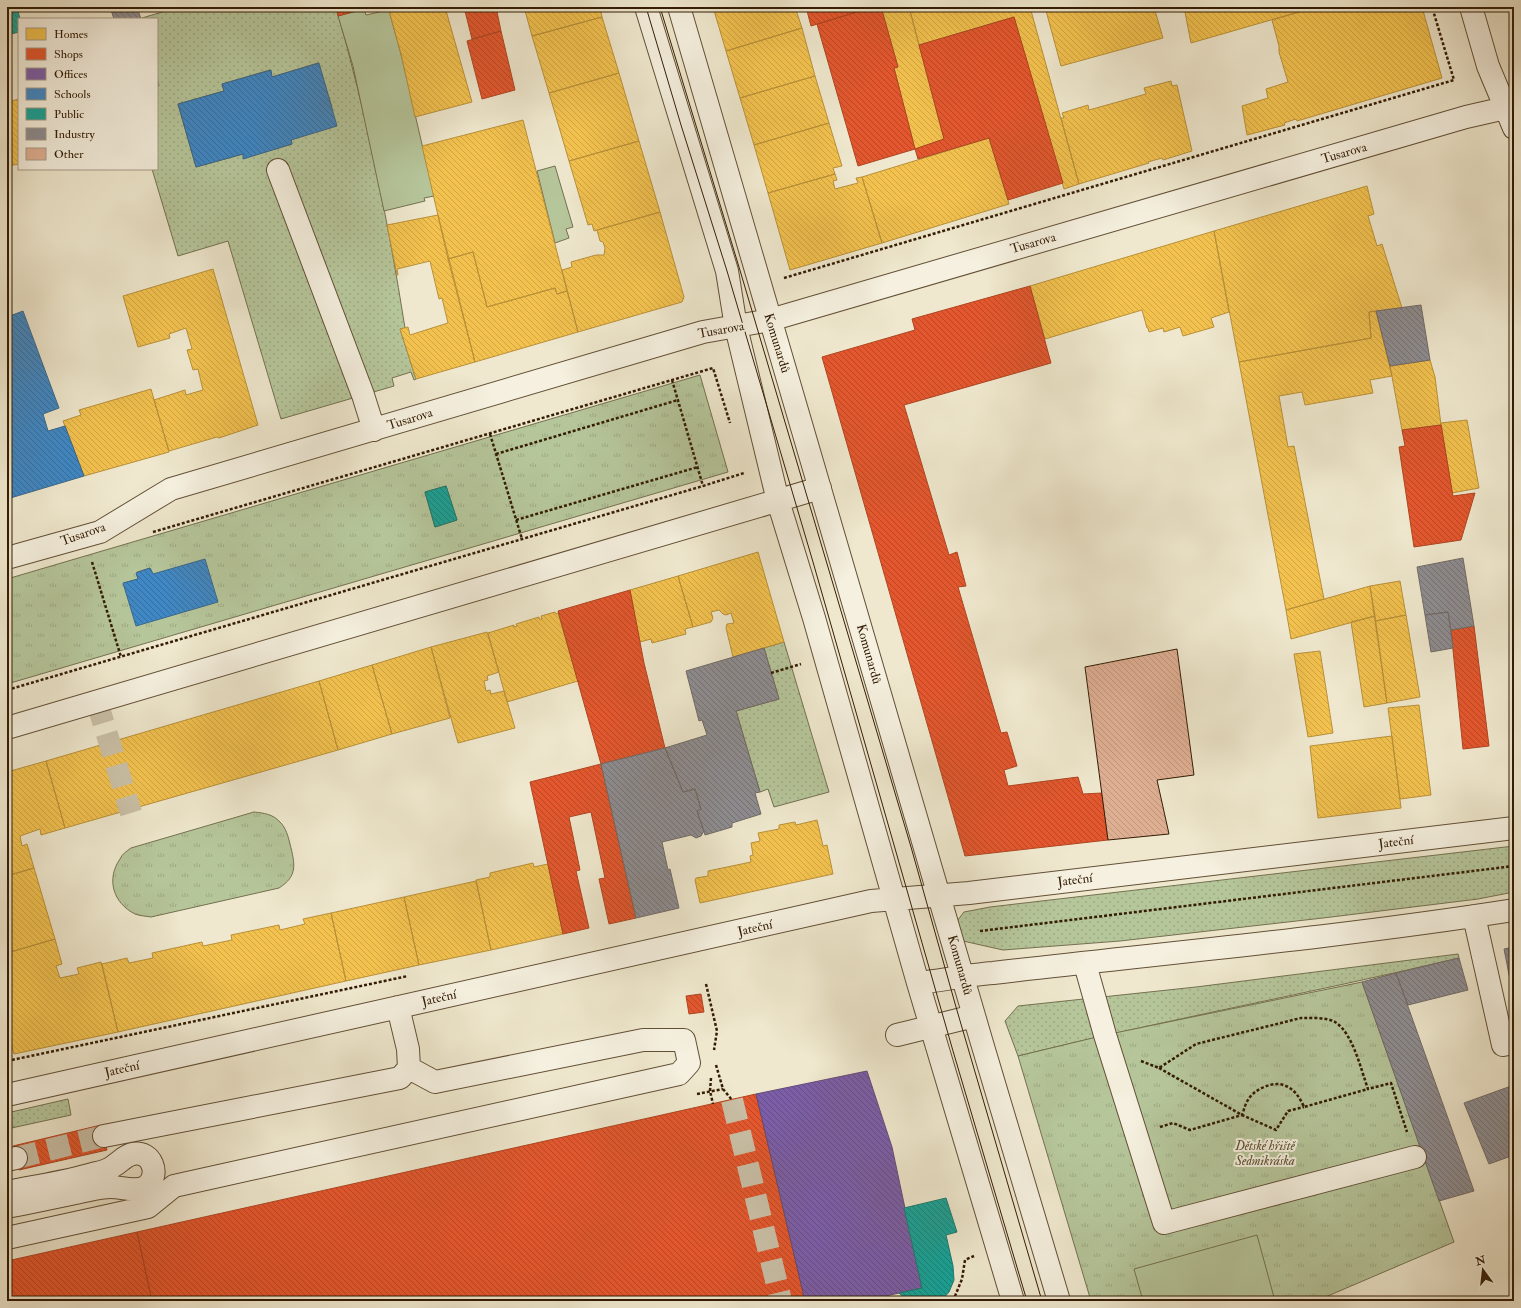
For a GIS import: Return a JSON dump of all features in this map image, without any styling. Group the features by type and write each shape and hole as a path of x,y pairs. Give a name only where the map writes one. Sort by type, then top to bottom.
{"street":[{"path":"646,7 727,271 736,327 778,501 814,618 918,983 1013,1301"},
{"name":"Komunardů","path":"679,7 1058,1301"},
{"path":"1471,7 1488,66 1509,107 1514,128"},
{"name":"Tusarova","path":"7,558 100,532 171,489 703,332 770,320 1466,117 1509,107"},
{"path":"278,170 363,395 374,430"},
{"path":"7,728 820,488"},
{"name":"Jateční","path":"7,1096 871,901 939,896 1514,828"},
{"path":"918,983 991,973 1085,964 1514,910"},
{"path":"1474,916 1503,1045 1514,1043"},
{"path":"1085,964 1109,1048 1164,1223 1415,1157"},
{"path":"104,1136 400,1078 409,1068 408,1049 398,1008"},
{"path":"897,1035 974,1016"},
{"path":"7,1238 148,1207 174,1186 461,1121 679,1074 689,1063 684,1040 643,1040 435,1082 409,1068"},
{"path":"7,1192 96,1173 114,1166 125,1157 132,1154 140,1153 147,1156 152,1162 154,1169 154,1176 150,1182 145,1187 139,1189 111,1187 7,1207"}],"path":[{"path":"781,279 1454,80 1432,7"},
{"path":"149,534 714,368 731,427"},
{"path":"672,380 703,486"},
{"path":"496,454 678,400"},
{"path":"490,434 522,539"},
{"path":"516,520 698,467"},
{"path":"7,690 703,486 745,472"},
{"path":"90,555 121,657"},
{"path":"771,673 792,666"},
{"path":"980,931 1514,866"},
{"path":"7,1061 412,975"},
{"path":"706,984 717,1031 713,1056"},
{"path":"1159,1068 1196,1044 1302,1018 1318,1018 1335,1022 1349,1036 1368,1089"},
{"path":"1109,1048 1159,1068 1242,1115 1276,1130 1288,1111 1391,1083 1415,1157"},
{"path":"712,1070 714,1063 723,1089 732,1100"},
{"path":"712,1077 710,1091 713,1104"},
{"path":"1242,1115 1248,1099 1259,1089 1274,1084 1286,1085 1298,1094 1304,1107"},
{"path":"1136,1134 1173,1123 1190,1130 1242,1115"},
{"path":"953,1301 962,1279 965,1260 976,1256"}],"green space":[{"path":"179,7 336,7 367,126 384,207 405,328 400,329 416,379 414,380 411,372 392,378 394,386 281,419 228,241 178,256 152,170 158,170 158,18 142,18","holes":["318,63 332,107 291,140 292,144 244,158 243,154 196,167 178,104 224,91 222,84 270,70 272,77"]},
{"path":"377,7 388,7 401,54 434,196 424,198 425,201 384,211 353,66 338,16 364,9 366,15 379,12"},
{"path":"555,166 573,227 566,229 569,238 555,243 537,171"},
{"path":"700,375 728,472 7,684 7,579","holes":["446,486 457,520 435,527 425,492","150,568 153,574 137,626 124,583 138,579 137,572"]},
{"path":"784,642 829,792 774,807 768,789 760,792 736,711 779,699 764,648"},
{"path":"254,812 264,813 277,819 282,824 288,835 294,869 289,879 279,888 151,917 135,914 121,904 114,890 113,874 121,857 131,848"},
{"path":"1514,846 1514,892 1478,899 1120,941 1003,950 963,941 957,921 964,912 990,907"},
{"path":"1458,954 1459,958 1128,1030 1018,1056 1005,1021 1018,1006 1196,987"},
{"name":"Dětské hřiště Sedmikráska","path":"1362,982 1454,1242 1316,1301 1091,1301 1018,1056 1105,1035"},
{"path":"68,1099 71,1115 7,1129 7,1113"},
{"path":"1257,1235 1275,1301 1143,1301 1134,1269"}],"building: Homes":[{"path":"388,7 445,7 472,102 415,117 401,54"},
{"path":"524,7 600,7 602,17 532,36"},
{"path":"713,7 795,7 802,28 726,51"},
{"path":"881,7 909,7 944,139 915,149 894,68 898,67"},
{"path":"909,7 1030,7 1079,184 1064,189 1014,17 919,45"},
{"path":"1045,7 1154,7 1163,38 1061,66"},
{"path":"1184,7 1316,7 1191,43"},
{"path":"1316,7 1422,7 1442,78 1297,121 1296,119 1284,123 1285,125 1247,135 1242,106 1268,98 1266,89 1288,82 1279,52 1279,46 1272,20"},
{"path":"602,17 619,73 549,93 532,36"},
{"path":"802,28 815,76 740,98 726,51"},
{"path":"619,73 639,141 569,161 549,93"},
{"path":"815,76 829,123 754,145 740,98"},
{"path":"1171,81 1172,86 1177,85 1192,151 1163,160 1162,158 1148,162 1149,163 1079,184 1061,118 1064,118 1062,113 1088,105 1089,110 1146,94 1144,88"},
{"path":"18,99 18,164 7,166 7,102"},
{"path":"523,120 567,291 557,294 555,288 487,307 473,252 448,259 422,146"},
{"path":"829,123 842,166 833,168 835,174 768,193 754,145"},
{"path":"989,138 1009,204 882,243 862,177"},
{"path":"639,141 660,212 594,231 592,224 588,225 569,161"},
{"path":"835,174 837,180 833,181 835,189 858,183 856,178 862,177 882,243 790,270 768,193"},
{"path":"1367,186 1374,214 1368,216 1377,246 1382,244 1402,308 1369,312 1371,338 1239,362 1214,231"},
{"path":"660,212 684,297 682,302 578,332 562,270 572,267 571,262 596,255 604,255 605,248 603,242 600,241 597,230"},
{"path":"438,215 475,362 416,379 400,329 408,327 410,335 448,323 442,298 439,299 430,261 397,269 397,275 387,225"},
{"path":"1214,231 1229,312 1211,318 1214,327 1183,336 1180,327 1164,332 1163,328 1149,332 1142,310 1045,339 1030,286"},
{"path":"473,252 487,307 555,288 557,294 567,291 578,332 475,362 448,259"},
{"path":"213,269 258,425 219,438 217,437 169,451 154,400 185,390 186,395 203,390 198,369 193,370 187,350 192,349 186,328 169,334 170,338 138,347 123,296"},
{"path":"1376,311 1392,376 1370,380 1373,393 1305,405 1302,392 1279,396 1288,447 1294,446 1324,599 1286,610 1239,362 1371,338 1369,312"},
{"path":"1430,360 1435,377 1441,425 1402,430 1390,366"},
{"path":"151,389 169,452 84,476 63,421 81,415 79,410"},
{"path":"1467,420 1479,488 1452,493 1441,423"},
{"path":"758,552 784,642 733,657 726,628 727,624 734,623 731,613 726,615 719,610 711,612 713,618 711,622 693,627 678,576"},
{"path":"678,576 693,627 685,629 686,634 652,643 651,639 640,642 630,590"},
{"path":"1400,581 1406,615 1375,621 1370,586"},
{"path":"1370,586 1375,616 1291,639 1286,610"},
{"path":"555,612 556,614 558,613 578,681 507,702 488,633 514,625 514,627 517,626 516,624 539,617 539,619 542,619 541,616"},
{"path":"1406,615 1420,697 1387,703 1375,621"},
{"path":"1375,616 1387,703 1364,707 1351,622"},
{"path":"487,632 499,672 487,676 488,680 484,681 486,691 490,690 491,694 504,691 515,728 458,743 431,647"},
{"path":"431,647 450,718 392,734 372,665"},
{"path":"1320,651 1333,733 1308,737 1294,654"},
{"path":"372,665 392,734 338,750 319,681"},
{"path":"319,681 338,750 65,828 46,761"},
{"path":"1419,705 1431,795 1400,799 1388,708"},
{"path":"1392,736 1401,808 1318,818 1310,746"},
{"path":"46,761 65,828 41,835 40,829 20,836 22,846 27,844 34,868 7,876 7,772"},
{"path":"817,820 823,846 827,845 833,874 700,903 695,880 696,878 708,876 708,871 751,862 750,856 753,855 751,843 760,841 758,833 779,829 779,825 795,822 796,825"},
{"path":"533,863 534,867 548,864 563,934 491,950 476,880 490,877 490,873"},
{"path":"34,868 55,939 7,953 7,876"},
{"path":"476,881 491,950 419,965 404,897"},
{"path":"404,897 419,965 346,981 331,913"},
{"path":"331,913 346,981 118,1032 102,964 127,958 129,963 153,958 152,953 202,942 203,946 232,940 231,935 279,925 280,930 305,924 303,919"},
{"path":"55,939 62,964 56,966 60,978 79,974 77,968 101,962 118,1032 14,1054 7,1028 7,953"}],"building: Shops":[{"path":"336,7 371,7 338,16"},
{"path":"464,7 496,7 501,31 472,39"},
{"path":"806,7 873,7 811,26"},
{"path":"873,7 881,7 898,67 894,68 915,149 858,166 817,24"},
{"path":"1014,17 1063,183 1008,200 989,138 918,159 915,149 944,139 919,45"},
{"path":"501,31 515,90 482,99 467,41"},
{"path":"1030,286 1051,363 904,405 949,555 957,552 966,586 958,587 1001,733 1007,732 1017,766 1004,770 1008,786 1078,777 1083,794 1102,793 1108,840 965,856 822,357 915,330 912,319"},
{"path":"1441,425 1453,496 1475,493 1461,540 1414,547 1399,447 1405,446 1402,430"},
{"path":"630,590 644,663 665,748 601,764 558,611"},
{"path":"1474,626 1489,746 1463,749 1451,630"},
{"path":"601,764 636,918 609,924 599,879 605,878 591,812 569,817 580,870 576,871 589,928 563,934 530,782"},
{"path":"701,994 704,1012 689,1014 686,996"},
{"path":"756,1094 805,1301 152,1301 137,1232"},
{"path":"101,1125 107,1150 19,1170 13,1146"},
{"path":"137,1232 152,1301 7,1301 7,1261"}],"building: Offices":[{"path":"867,1071 892,1147 922,1288 863,1301 805,1301 756,1094"}],"building: Schools":[{"path":"319,63 337,126 291,140 292,144 243,159 243,154 196,167 178,104 224,91 222,84 271,70 272,77"},
{"path":"23,311 59,408 43,414 48,431 65,426 84,476 7,499 7,417 12,416 7,402 7,317"},
{"path":"205,559 218,602 136,626 123,583 138,579 136,573 150,568 153,574"}],"building: Public":[{"path":"7,7 17,7 20,18 18,18 18,32 7,35"},
{"path":"446,486 457,520 435,527 425,492"},
{"path":"946,1198 957,1232 946,1235 953,1266 954,1280 949,1292 941,1301 908,1301 899,1293 922,1288 904,1208"}],"building: Industry":[{"path":"110,7 137,7 141,18 114,18"},
{"path":"1421,305 1430,360 1390,366 1376,311"},
{"path":"1463,558 1474,626 1451,630 1448,612 1425,615 1417,567"},
{"path":"1448,612 1453,648 1431,652 1425,615"},
{"path":"764,648 779,699 736,711 760,792 755,793 761,814 732,823 732,827 705,835 697,811 701,809 695,789 683,792 665,748 707,735 702,720 699,721 686,671"},
{"path":"665,748 683,792 695,789 701,809 697,811 704,831 701,836 696,838 691,835 662,842 679,908 636,918 601,764"},
{"path":"1514,947 1514,1000 1504,949"},
{"path":"1459,958 1468,990 1408,1005 1396,973"},
{"path":"1396,973 1474,1191 1439,1201 1362,982"},
{"path":"1514,1085 1514,1155 1489,1164 1464,1103"}],"building: Other":[{"path":"1177,649 1194,775 1157,780 1169,834 1108,840 1085,667"}],"tunnel":[{"path":"97,702 131,813"},
{"path":"732,1100 781,1301"},
{"path":"16,1158 104,1136"}],"tram line":[{"path":"646,7 727,271 813,562 953,1051 1027,1301"},
{"path":"660,7 739,267 911,847 1042,1301"}]}
